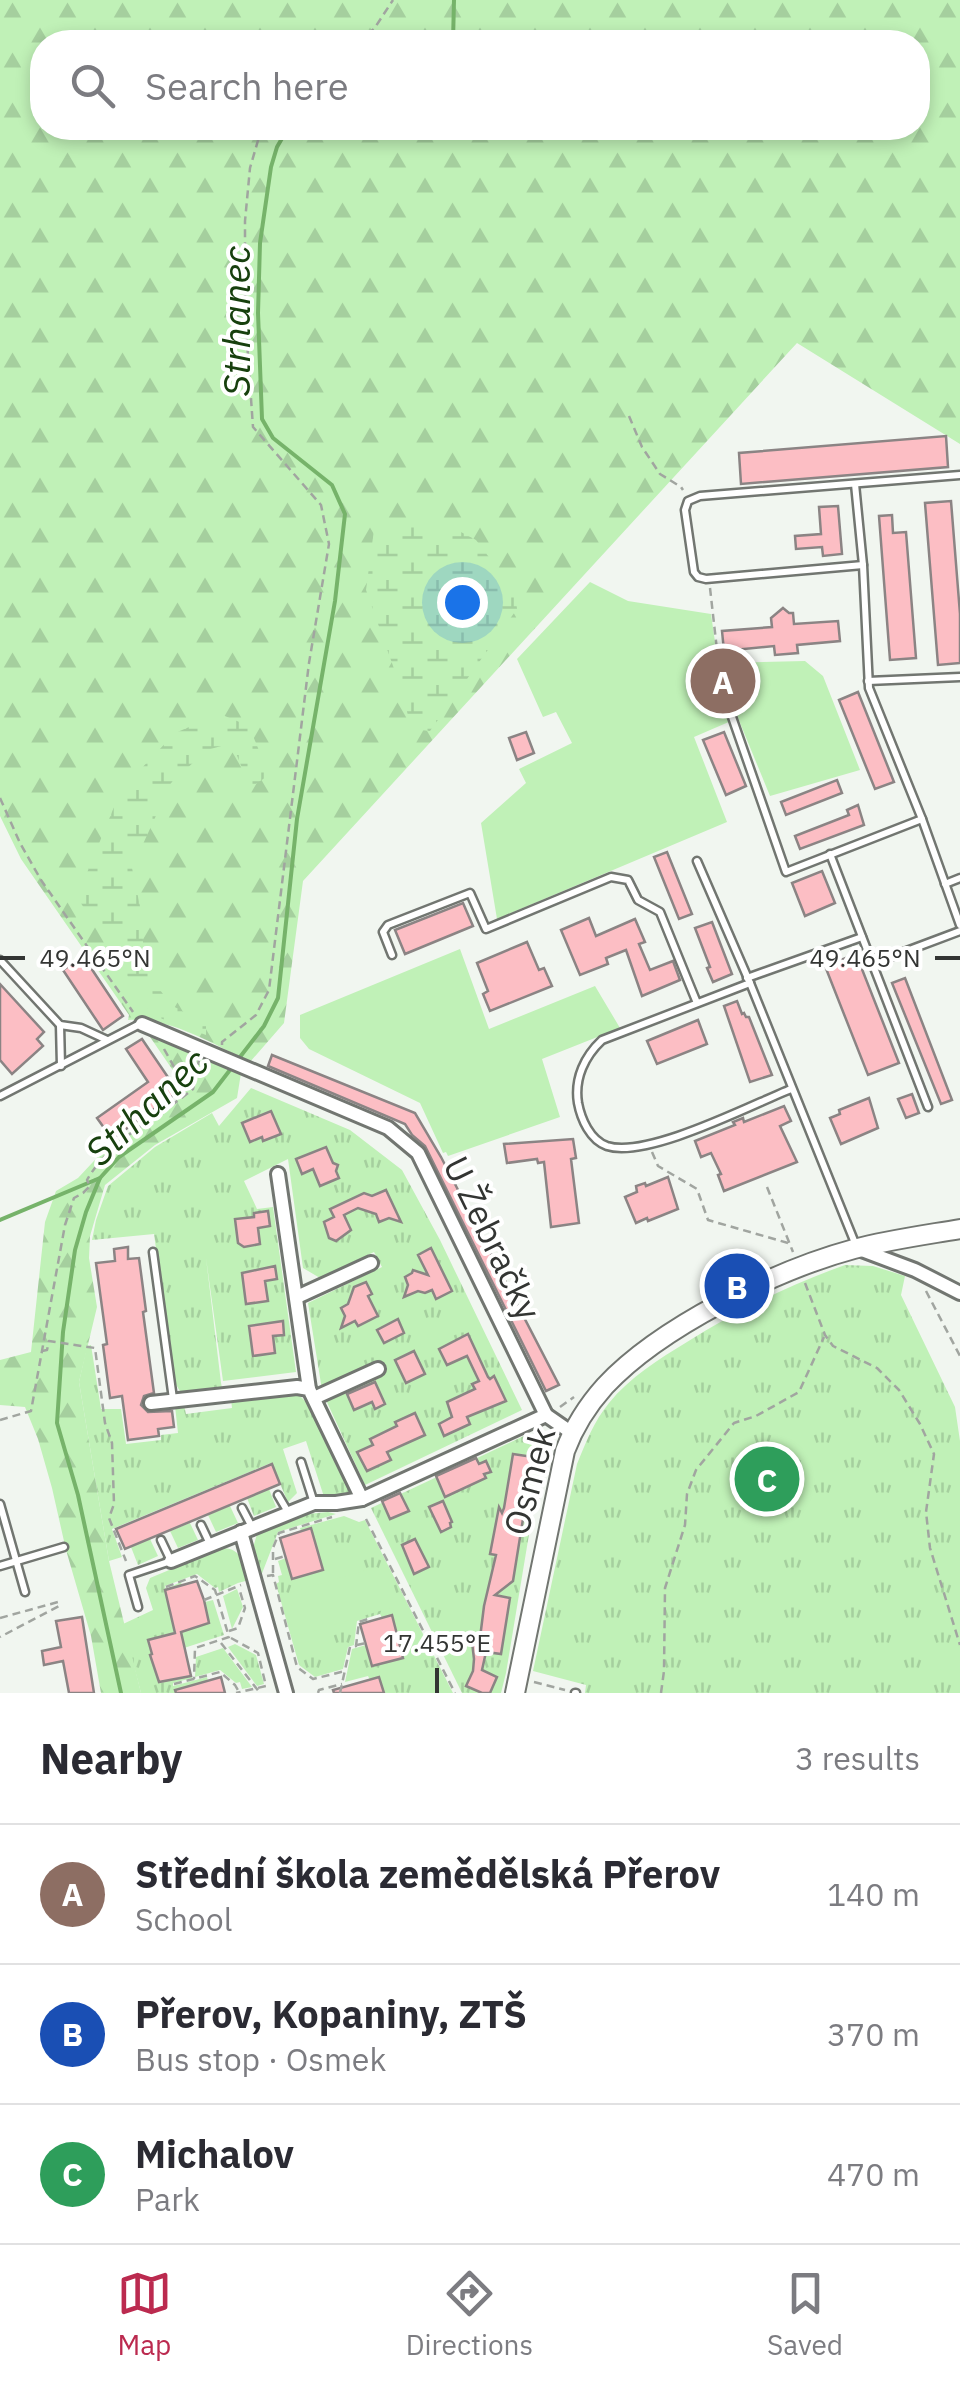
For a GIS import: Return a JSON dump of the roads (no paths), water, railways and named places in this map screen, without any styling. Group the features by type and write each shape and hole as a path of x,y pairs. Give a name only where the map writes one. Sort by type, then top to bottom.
{"street":[{"name":"U Žebračky","path":"142,1024 388,1128 418,1152 546,1415 572,1433"},
{"path":"278,1174 311,1394 362,1500"},
{"name":"Osmek","path":"517,1685 558,1476 572,1433 604,1387 648,1350 757,1285 857,1248 960,1228"},
{"path":"857,1248 915,1270 960,1293"},
{"path":"296,1297 371,1263"},
{"path":"151,1403 297,1387 311,1394 378,1369"},
{"path":"170,1560 314,1503 362,1500 546,1415"},
{"path":"247,1530 254,1580 286,1693"}],"lane":[{"path":"862,565 698,577 685,510 688,500 960,476"},
{"path":"855,484 868,688 922,819 960,928 872,964"},
{"path":"716,671 786,872 922,819"},
{"path":"868,681 960,677"},
{"path":"830,854 928,1107"},
{"path":"697,861 857,1248"},
{"path":"392,955 383,932 388,925 470,893 486,929 611,877 628,880 638,900 660,912 697,1003"},
{"path":"945,884 960,878"},
{"path":"791,1089 650,1146 608,1146 593,1137 580,1112 577,1095 589,1052 602,1040 862,938"},
{"path":"0,960 60,1025 80,1028 107,1040"},
{"path":"0,1096 142,1024"},
{"path":"60,1025 61,1066"},
{"path":"153,1252 174,1400"},
{"path":"301,1462 314,1503"},
{"path":"278,1495 288,1514"},
{"path":"0,1504 25,1592"},
{"path":"242,1508 247,1530"},
{"path":"201,1525 210,1545"},
{"path":"138,1608 129,1575 170,1560 162,1540"},
{"path":"0,1566 64,1547"}],"waterway":[{"name":"Strhanec","path":"453,30 454,0"},
{"name":"Strhanec","path":"121,1693 78,1495 57,1423 63,1332 75,1250 100,1178 119,1157 213,1092 264,1026 278,998 297,819 335,601 345,514 332,485 273,438 262,419 260,243 271,167 281,140"},
{"path":"0,1220 100,1178"}],"place":[{"name":"Střední škola zemědělská Přerov","path":"723,681"},
{"name":"Přerov, Kopaniny, ZTŠ","path":"737,1286"},
{"name":"Michalov","path":"767,1479"}]}
